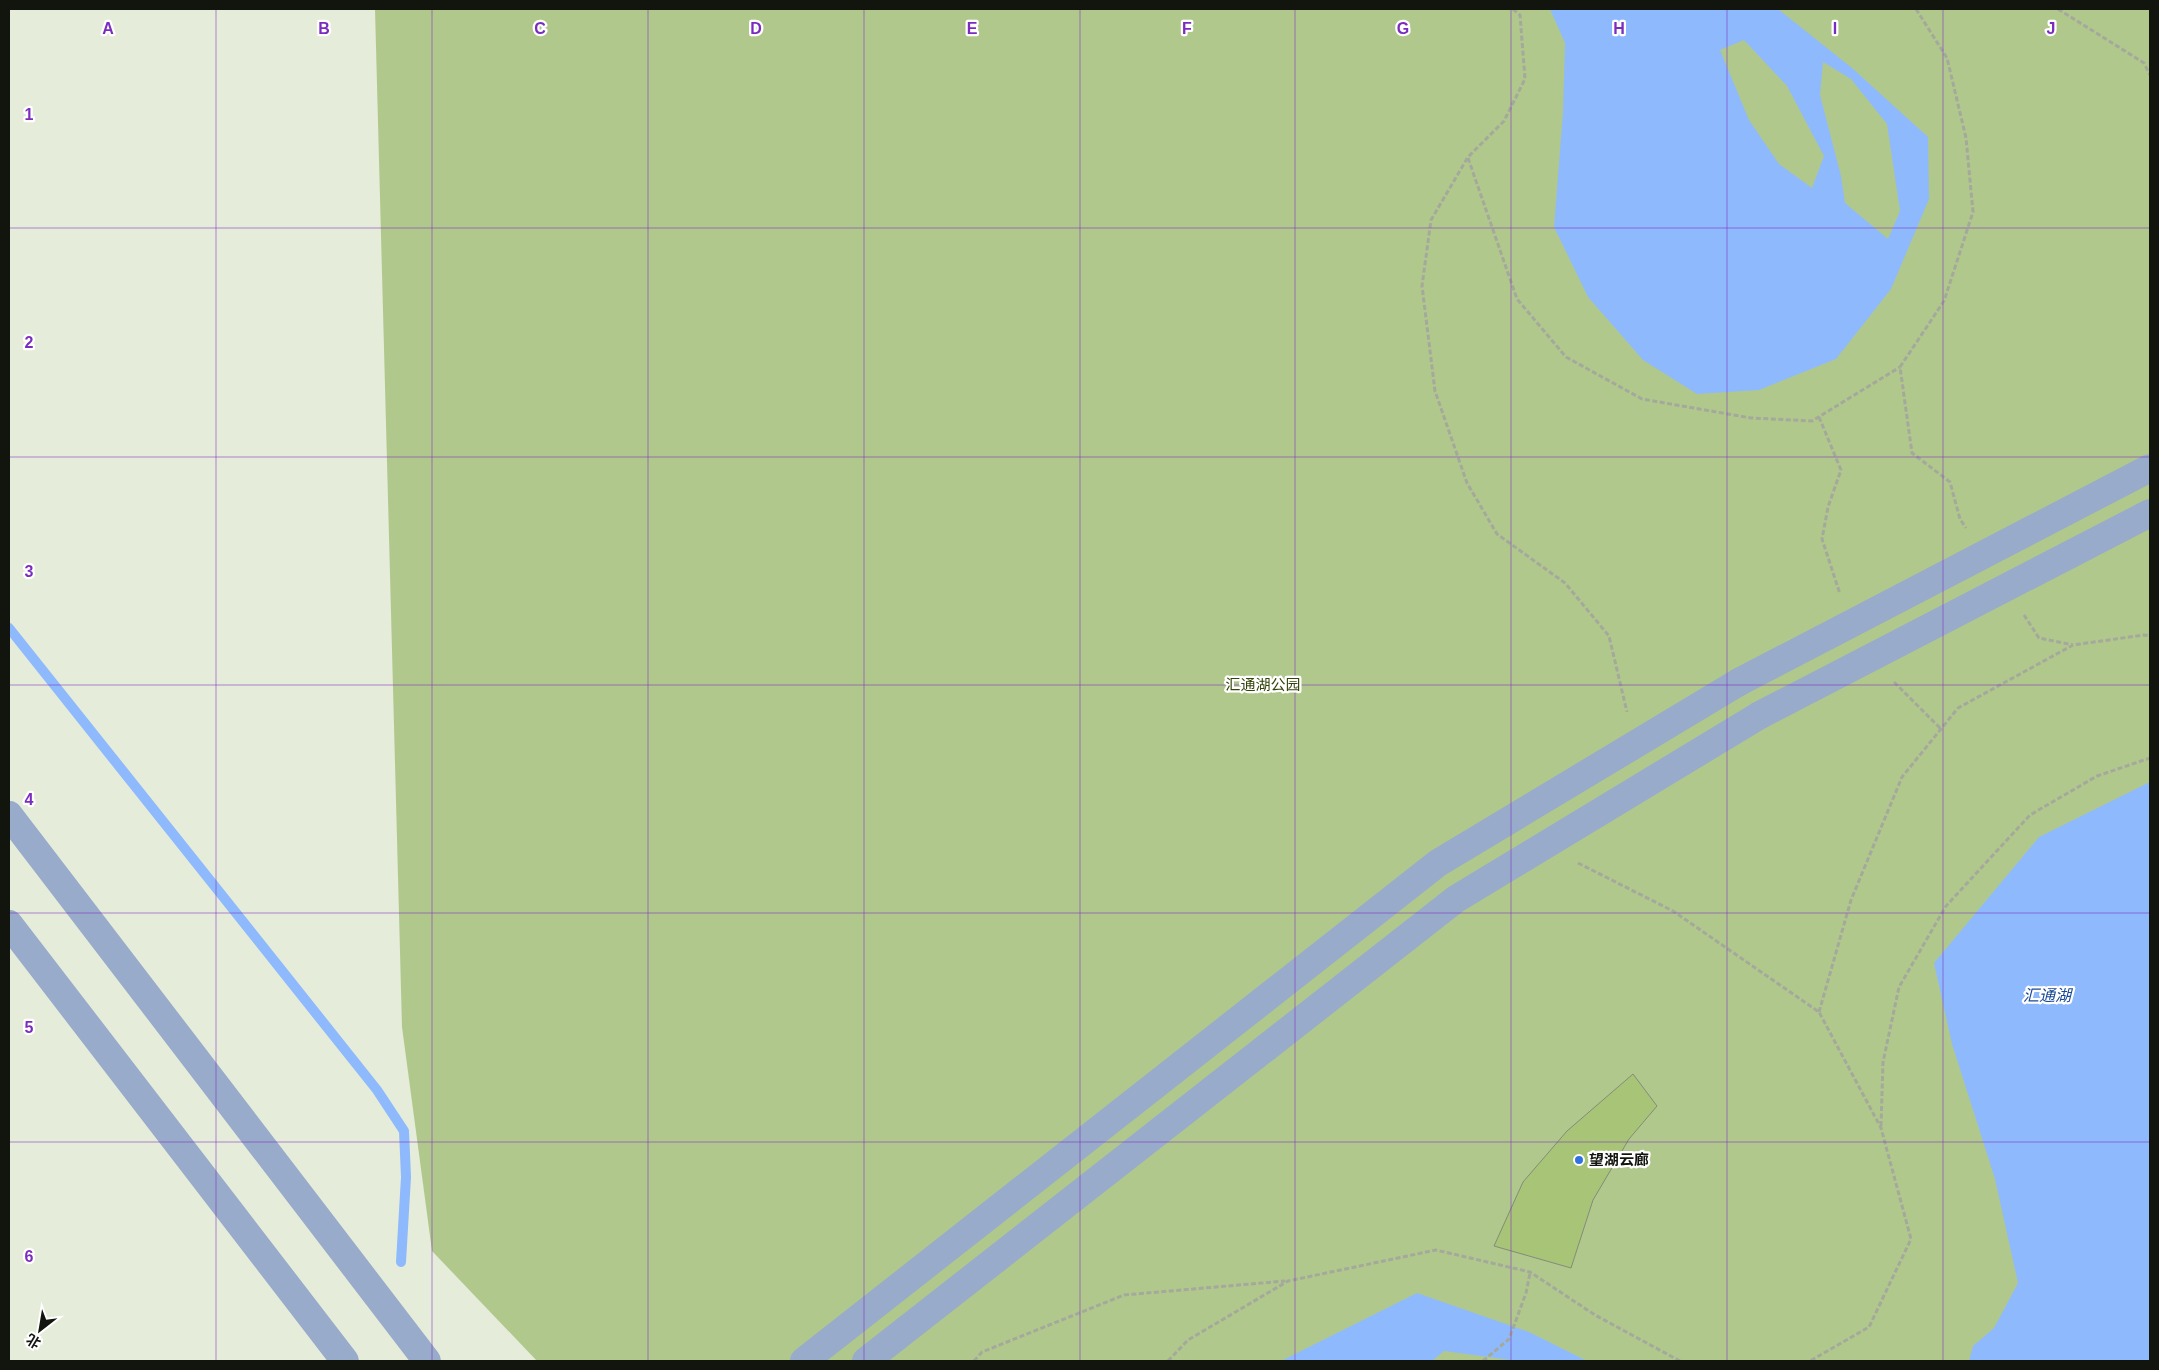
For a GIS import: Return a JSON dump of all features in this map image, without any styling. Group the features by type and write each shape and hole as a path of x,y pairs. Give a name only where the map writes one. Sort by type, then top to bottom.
{"street":[{"path":"804,1361 1438,863 1739,682 2150,468"},
{"path":"866,1361 1456,899 1760,715 2150,513"},
{"path":"9,815 427,1361"},
{"path":"9,924 345,1361"}],"path":[{"path":"1513,9 1520,15 1525,79 1504,120 1468,157 1431,220 1422,286 1435,392 1467,483 1497,534 1565,583 1609,636 1635,745"},
{"path":"1468,157 1517,299 1566,357 1642,399 1752,418 1812,421 1900,367 1944,301 1973,212 1966,138 1947,58 1916,9"},
{"path":"2058,9 2144,63 2150,75"},
{"path":"1900,367 1912,453 1950,482 1960,519 1970,535"},
{"path":"2023,614 2039,638 2073,644 2144,635 2150,636"},
{"path":"1820,1012 1852,900 1902,776 1958,708 2073,644"},
{"path":"1881,1128 1883,1062 1899,987 1946,906 2030,815 2097,776 2150,758"},
{"path":"1544,845 1673,911 1820,1012 1881,1128 1911,1239 1869,1327 1810,1361"},
{"path":"974,1361 982,1352 1124,1295 1288,1281 1436,1250 1530,1272 1595,1315 1680,1361"},
{"path":"1483,1361 1509,1339 1526,1292 1530,1272"},
{"path":"1168,1361 1188,1340 1288,1281"}],"green space":[{"name":"汇通湖公园","path":"375,9 2150,9 2150,1361 537,1361 432,1251 402,1027"}],"water":[{"path":"1550,9 1778,9 1852,68 1928,137 1929,199 1891,289 1836,359 1759,390 1697,394 1643,360 1588,297 1554,227 1563,112 1565,43","holes":["1744,40 1787,86 1824,156 1812,188 1779,164 1749,120 1720,50","1823,62 1851,79 1887,124 1900,211 1888,239 1845,203 1841,176 1820,95"]},
{"name":"汇通湖","path":"2150,782 2150,1361 1969,1361 1973,1346 1994,1328 2018,1283 1995,1179 1952,1044 1934,963 2039,837"},
{"path":"1417,1293 1529,1332 1587,1361 1518,1361 1444,1351 1432,1361 1281,1361"}],"building":[{"name":"望湖云廊","path":"1633,1074 1657,1106 1629,1139 1593,1200 1571,1268 1494,1246 1523,1182 1567,1131"}],"waterway":[{"path":"9,628 377,1090 404,1131 406,1177 401,1262"}],"place":[{"name":"望湖云廊","path":"1579,1160"}]}
